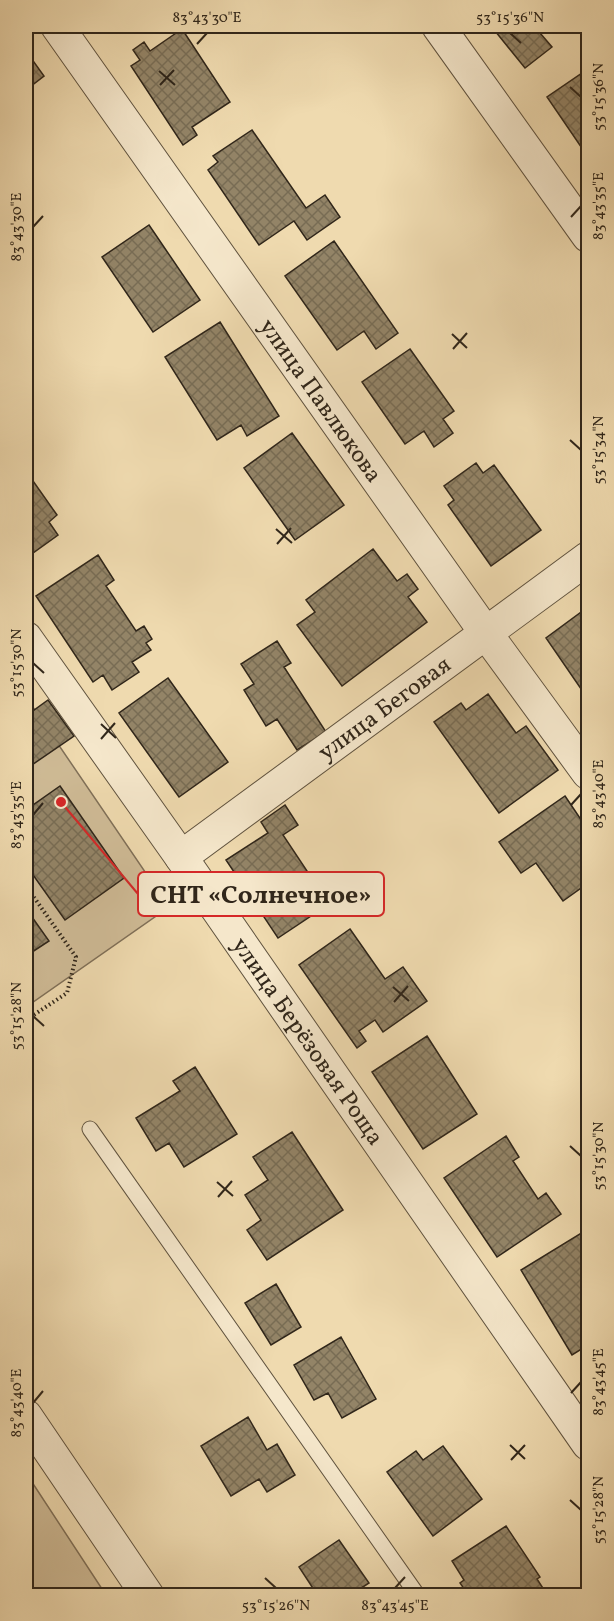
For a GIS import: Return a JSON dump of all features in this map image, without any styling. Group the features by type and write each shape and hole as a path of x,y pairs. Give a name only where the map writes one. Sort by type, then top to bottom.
{"street":[{"name":"улица Павлюкова","path":"57,26 485,632 588,773"},
{"path":"438,26 588,236"},
{"name":"улица Беговая","path":"181,857 588,558"},
{"name":"улица Берёзовая Роща","path":"26,638 181,857 588,1444"},
{"path":"26,1416 148,1596"}],"lane":[{"path":"90,1129 418,1596"}],"path":[{"path":"26,886 76,957 67,993 26,1020"}],"shaded area":[{"path":"26,697 169,907 26,1007"},
{"path":"26,1473 106,1595 26,1595"}],"building":[{"path":"491,26 534,26 552,47 525,68"},
{"path":"182,29 230,102 192,127 197,135 183,145 131,66 140,60 133,50 144,42 150,51"},
{"path":"26,51 44,76 26,90"},
{"path":"588,69 588,157 547,97"},
{"path":"252,130 306,208 325,195 340,217 307,240 294,221 259,245 208,170 218,162 213,156"},
{"path":"149,225 200,300 153,332 102,257"},
{"path":"334,241 398,333 376,349 364,331 337,350 285,276"},
{"path":"220,322 279,416 247,436 241,425 217,440 165,357"},
{"path":"410,349 454,411 443,419 453,433 434,447 424,431 405,444 362,382"},
{"path":"292,433 344,505 295,540 244,468"},
{"path":"476,463 483,473 494,465 541,530 491,566 448,505 454,500 444,486"},
{"path":"26,471 57,515 49,522 58,535 26,558"},
{"path":"373,549 397,581 407,574 418,589 408,597 427,622 342,686 297,625 315,612 306,600"},
{"path":"98,555 114,580 106,586 136,631 144,626 152,639 146,643 151,650 132,662 139,672 112,690 103,675 93,682 36,596"},
{"path":"588,607 588,699 546,638"},
{"path":"277,641 291,663 284,667 326,732 297,750 277,719 266,726 244,690 254,684 241,664"},
{"path":"168,678 228,762 179,797 119,713"},
{"path":"488,694 516,733 526,726 558,770 499,813 434,722 461,703 466,710"},
{"path":"48,700 74,736 26,769 26,716"},
{"path":"60,786 124,878 65,920 26,865 26,810"},
{"path":"565,796 588,830 588,883 563,901 536,863 521,873 499,842"},
{"path":"285,805 298,825 283,835 329,904 278,938 226,860 268,833 261,822"},
{"path":"32,917 49,941 26,956 26,922"},
{"path":"350,929 385,979 403,967 427,1001 383,1032 375,1020 359,1031 366,1041 357,1048 299,965"},
{"path":"427,1036 477,1114 423,1149 372,1072"},
{"path":"195,1067 237,1134 184,1167 169,1143 156,1151 136,1118 180,1091 173,1081"},
{"path":"292,1132 343,1210 267,1260 247,1230 261,1220 245,1195 268,1180 253,1157"},
{"path":"506,1136 519,1157 513,1161 538,1199 546,1193 561,1214 497,1257 444,1178"},
{"path":"583,1232 588,1242 588,1345 572,1355 521,1270"},
{"path":"276,1284 301,1327 271,1345 245,1303"},
{"path":"341,1337 376,1399 342,1418 328,1393 314,1400 294,1365"},
{"path":"248,1417 267,1450 277,1444 295,1475 267,1492 259,1479 231,1496 201,1446"},
{"path":"443,1446 482,1499 433,1536 387,1472 416,1451 423,1460"},
{"path":"506,1526 540,1577 537,1579 548,1596 469,1596 460,1583 464,1580 452,1561"},
{"path":"339,1540 369,1583 355,1592 358,1596 318,1596 299,1567"}],"place":[{"name":"СНТ «Солнечное»","path":"61,802"}]}
